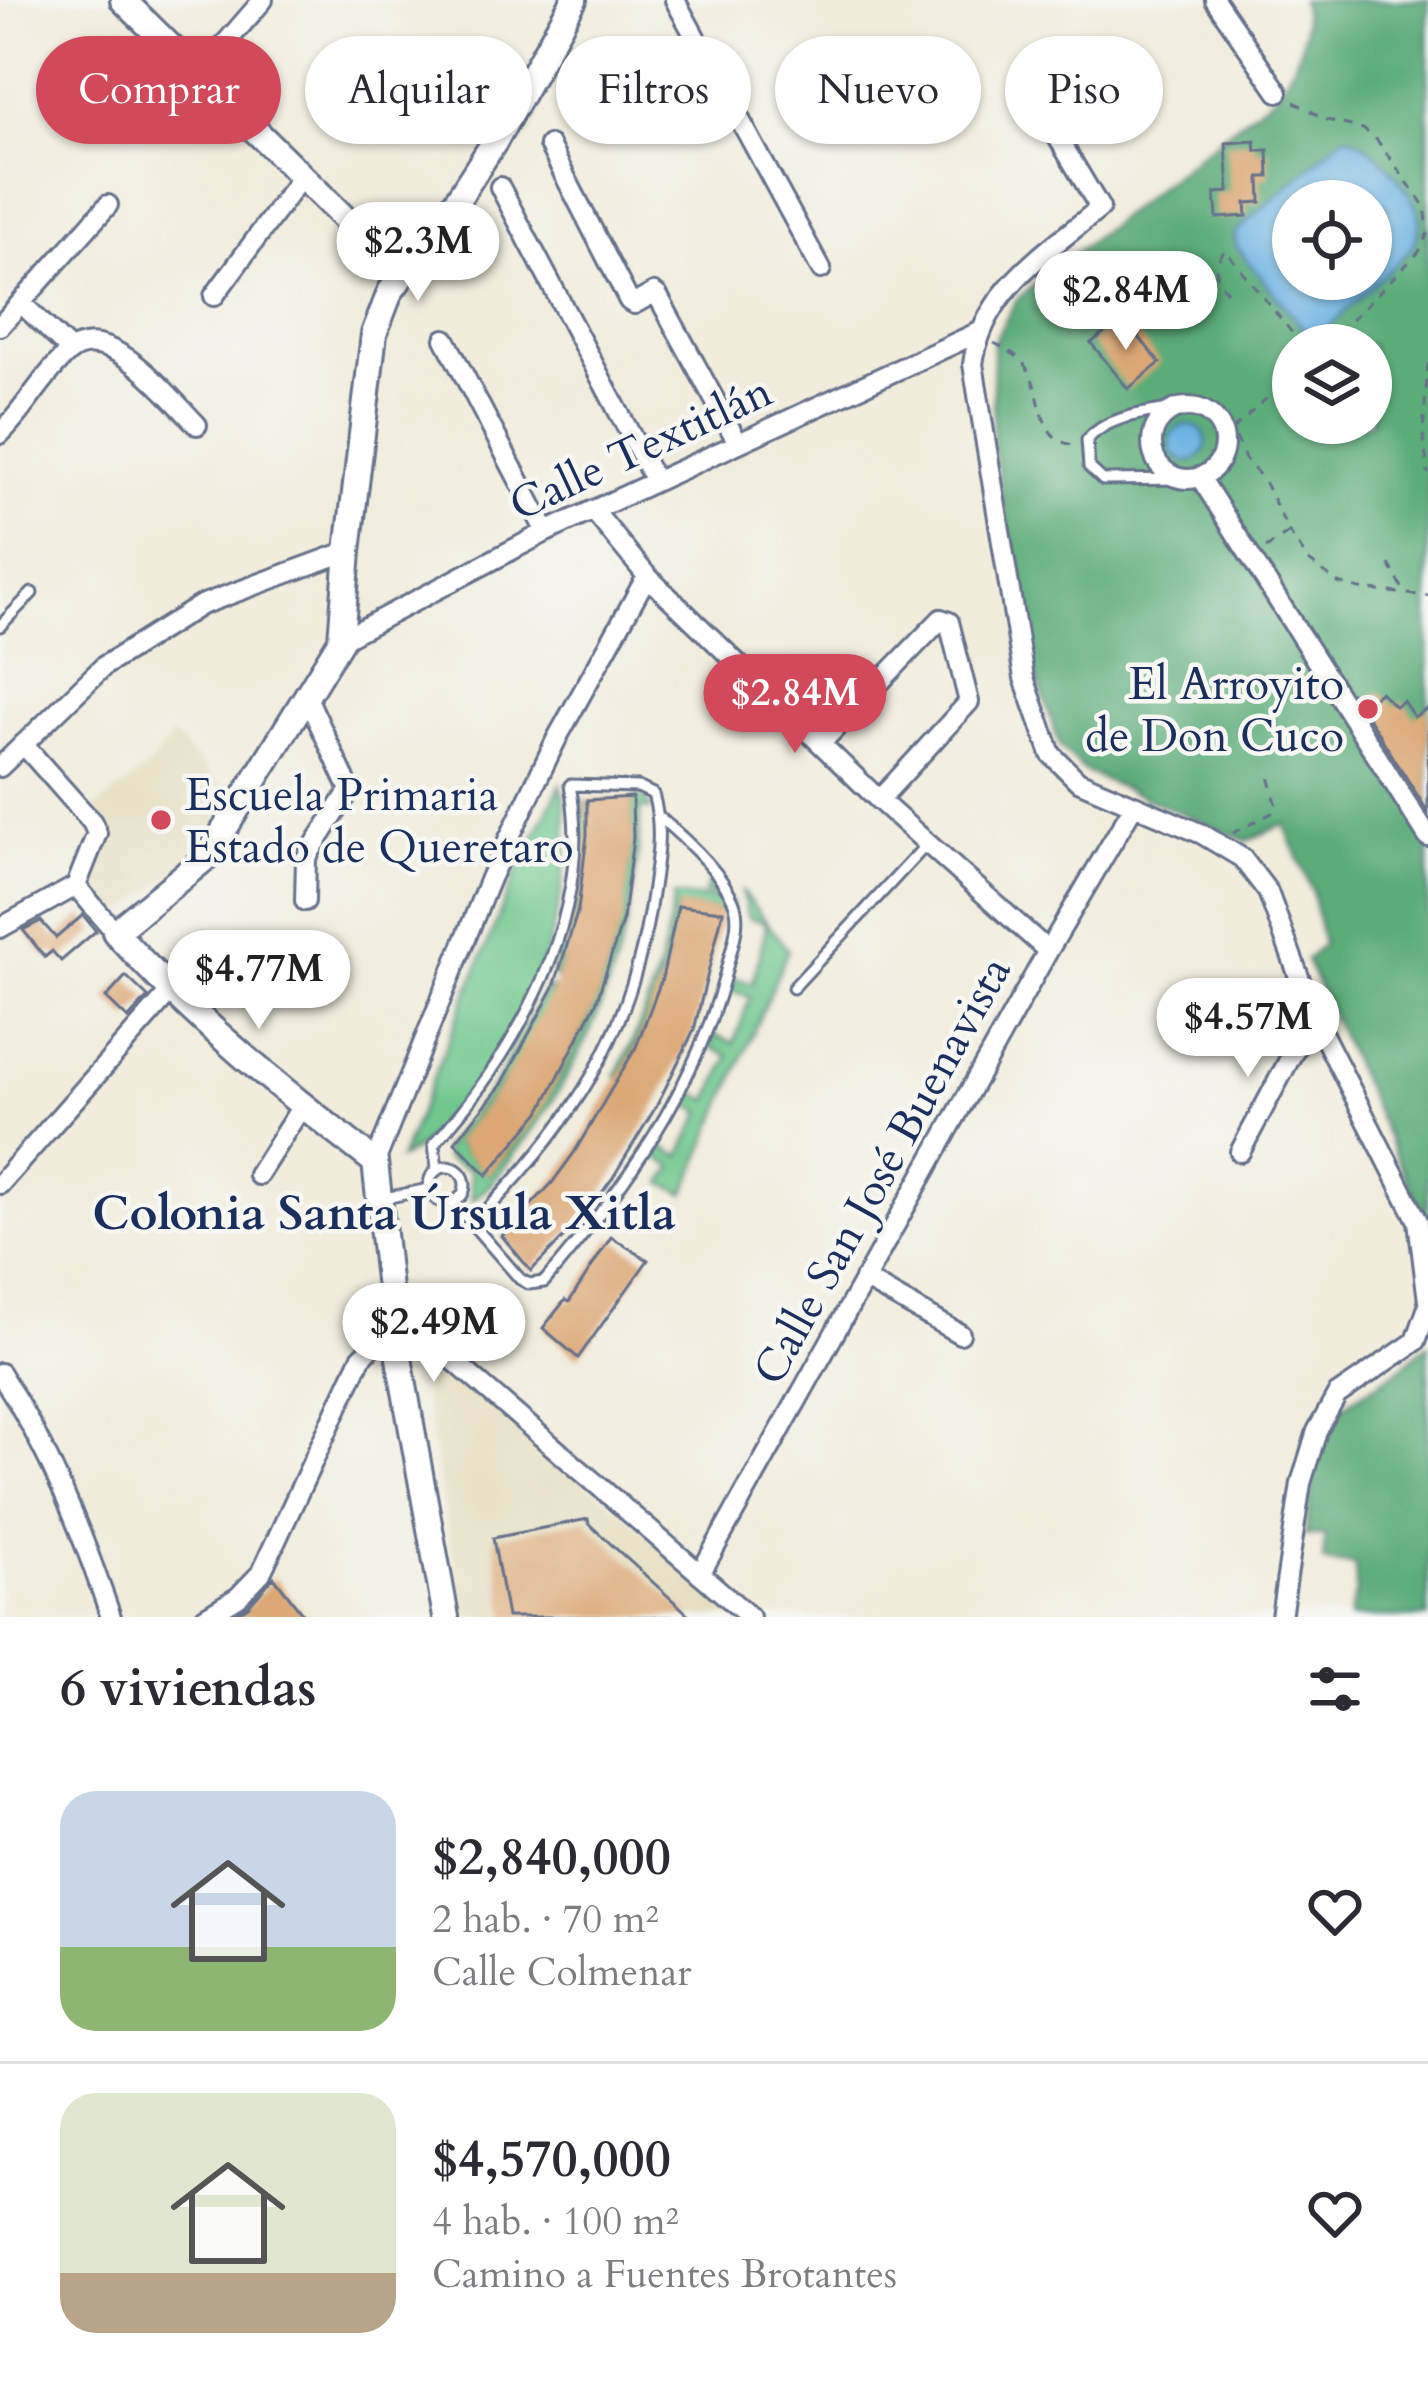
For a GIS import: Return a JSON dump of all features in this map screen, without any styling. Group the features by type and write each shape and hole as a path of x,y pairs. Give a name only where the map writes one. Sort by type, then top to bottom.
{"street":[{"path":"232,36 263,0"},
{"path":"115,932 208,856 341,640 374,334 401,274 452,208 495,140 574,0"},
{"path":"674,0 821,269"},
{"path":"1215,0 1279,92"},
{"path":"131,3 162,36"},
{"path":"269,144 401,274"},
{"path":"1063,144 1100,208 1010,283 977,333 974,364 982,438 1024,678 1051,754 1078,781 1216,842 1242,858 1268,892 1313,1015 1418,1221 1428,1304 1416,1341 1337,1396 1317,1431 1300,1483 1281,1617"},
{"path":"549,145 629,301 634,304 654,293 658,296 738,443"},
{"path":"214,296 302,176"},
{"path":"500,187 655,481"},
{"path":"0,326 108,205"},
{"path":"21,303 70,350"},
{"name":"Calle Textitlán","path":"341,640 546,532 977,333"},
{"path":"446,339 546,532"},
{"path":"0,434 70,350 88,345 107,346 124,354 197,425"},
{"path":"1193,478 1213,468 1228,435 1212,416 1186,406 1161,418 1151,443 1161,468 1193,478 1252,557 1428,837"},
{"path":"593,510 647,576 879,800 1048,951"},
{"path":"0,766 104,666 201,605 347,551"},
{"path":"446,1617 393,1325 375,1162 491,876 556,738 647,576"},
{"path":"821,743 945,619 969,702 879,800"},
{"path":"305,901 305,858 350,790 306,694"},
{"path":"0,928 76,886 97,833 23,744"},
{"name":"Calle San José Buenavista","path":"700,1574 1133,807"},
{"path":"76,886 170,992 266,1079 375,1162"},
{"path":"0,1184 170,992"},
{"path":"1240,1151 1313,1015"},
{"path":"258,1175 302,1106"},
{"path":"864,1279 960,1334"},
{"path":"393,1325 423,1334 750,1617"},
{"path":"205,1617 238,1597 260,1573 362,1358 393,1325"},
{"path":"0,1372 53,1462 111,1617"}],"lane":[{"path":"1186,406 1098,427 1087,440 1089,467 1103,480 1193,478"},
{"path":"0,626 32,593"},
{"path":"437,1169 455,1168 464,1177 465,1189 453,1202 441,1202 429,1189 437,1169 434,1144 494,1071 520,1029 559,929 575,845 570,785 638,787 652,794 659,817 651,905 637,974 612,1040 531,1167 471,1226"},
{"path":"453,1202 520,1279 529,1284 544,1282 607,1208 679,1092 722,989 737,924 734,900 689,843 659,817"},
{"path":"794,988 928,843"},
{"path":"380,1199 429,1189"}],"path":[{"path":"1279,92 1378,140 1425,207 1428,230 1419,252 1347,324"},
{"path":"1227,292 1216,279 1216,260 1225,250 1285,324"},
{"path":"977,333 1011,352 1027,368 1042,421 1056,439 1070,447 1087,440"},
{"path":"1428,363 1423,415 1428,473"},
{"path":"1272,394 1228,435 1263,479 1309,561 1338,583 1360,590 1428,596"},
{"path":"1252,557 1289,532"},
{"path":"1388,564 1405,593"},
{"path":"1216,842 1274,812 1268,772"}],"shaded area":[{"name":"Escuela Primaria Estado de Queretaro","path":"173,735 216,782 236,793 202,853 119,915 92,879 109,830 93,810 146,769"},
{"path":"412,1336 746,1617 465,1617"}],"green space":[{"path":"1301,0 1428,0 1428,1226 1306,960 1323,945 1312,891 1284,824 1247,841 1087,773 1060,747 1034,670 993,445 993,343 1017,299 1278,92 1300,48"},
{"path":"561,784 566,832 563,884 531,993 474,1091 439,1130 400,1159 517,871"},
{"path":"644,797 651,809 640,809 631,899 621,944 591,1029 548,1108 498,1175 472,1200 470,1170 446,1159 444,1148 496,1083 546,988 551,987 528,1045 456,1143 488,1175 551,1091 576,1047 613,952 631,851 632,798"},
{"path":"584,799 586,865 556,979 552,973 572,909"},
{"path":"710,880 732,904 731,912 678,907 656,996 619,1079 616,1075 653,988 674,896 714,899 704,894"},
{"path":"741,890 788,950 685,1194 663,1183 674,1167 655,1156 661,1146 680,1156 702,1112 684,1103 690,1091 709,1100 729,1056 710,1047 714,1035 734,1043 750,997 730,990 734,978 753,983 766,927 748,918"},
{"path":"1428,1344 1428,1617 1349,1617 1356,1591 1355,1565 1323,1561 1325,1535 1305,1535 1316,1463 1344,1405"}],"water":[{"path":"1345,135 1355,139 1387,165 1413,200 1419,220 1412,248 1392,267 1392,180 1295,180"},
{"path":"1272,200 1272,290 1237,247 1234,234"},
{"path":"1280,300 1357,300 1331,324 1299,324"},
{"path":"1188,425 1201,430 1206,443 1201,456 1188,461 1175,456 1170,443 1175,430"}],"building":[{"path":"1255,141 1256,151 1268,150 1269,177 1260,177 1261,202 1246,203 1247,216 1217,218 1215,193 1229,192 1226,143"},
{"path":"1123,317 1160,363 1128,389 1091,343"},
{"path":"1380,692 1395,706 1403,701 1414,717 1428,708 1428,812 1354,695 1367,702"},
{"path":"632,797 633,838 623,919 596,1003 540,1112 487,1175 455,1142 501,1086 554,987 578,910 587,800"},
{"path":"678,906 723,911 694,1030 657,1105 612,1179 588,1212 531,1271 502,1236 574,1153 636,1047 662,978"},
{"path":"83,915 96,931 61,961 52,951 45,957 23,930 41,921 56,938"},
{"path":"126,976 148,997 128,1019 106,998"},
{"path":"611,1237 648,1260 578,1358 543,1328 565,1300 569,1302"},
{"path":"588,1519 691,1617 507,1617 493,1538"},
{"path":"274,1577 305,1617 231,1617 248,1606"}],"place":[{"name":"El Arroyito de Don Cuco","path":"1368,709"},
{"name":"Escuela Primaria Estado de Queretaro","path":"161,820"}],"district":[{"name":"Colonia Santa Úrsula Xitla","path":"384,1212"}]}
